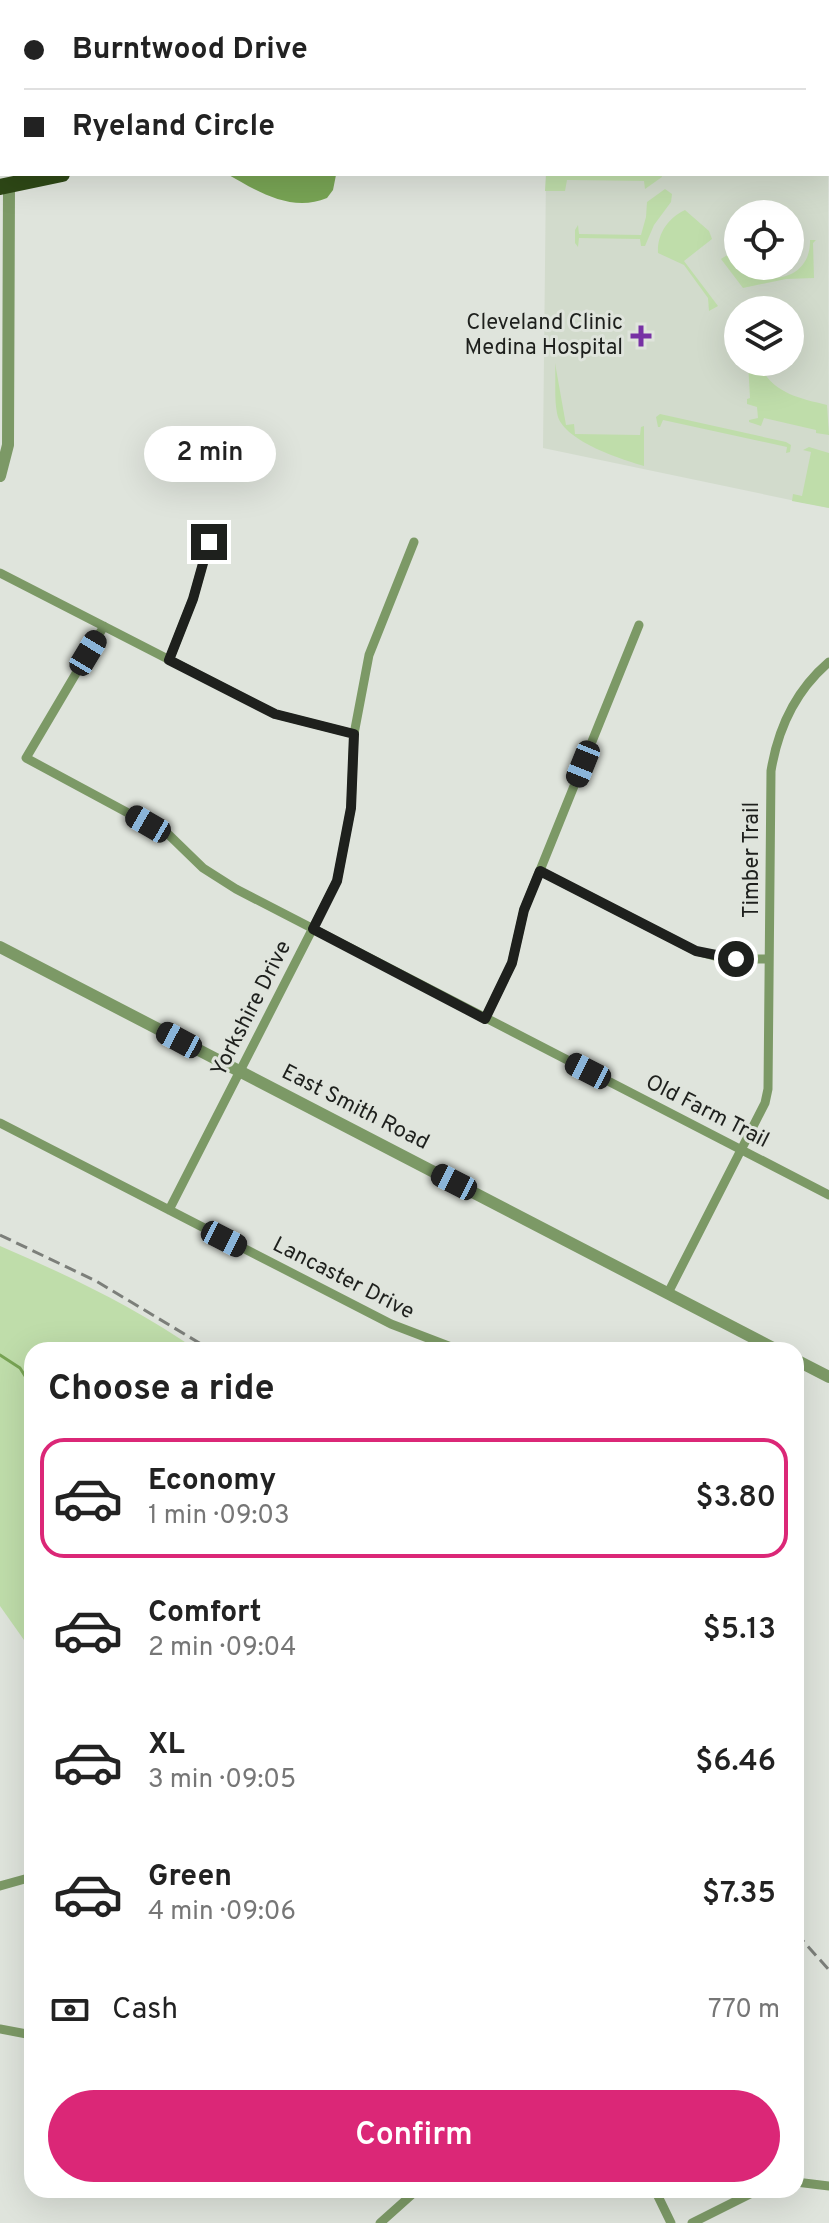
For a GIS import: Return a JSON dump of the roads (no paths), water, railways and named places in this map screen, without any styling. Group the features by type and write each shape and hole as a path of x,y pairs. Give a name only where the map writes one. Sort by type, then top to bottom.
{"highway":[{"path":"5,186 52,176"}],"street":[{"path":"0,476 8,445 5,186"},
{"path":"169,660 193,599 209,542"},
{"name":"Yorkshire Drive","path":"169,1210 337,881 351,808 354,734 369,655 414,542"},
{"path":"0,573 275,714 354,734"},
{"path":"485,1019 512,963 524,910 639,625"},
{"name":"Old Farm Trail","path":"104,626 26,758 169,835 203,868 236,889 829,1195"},
{"name":"Timber Trail","path":"668,1293 761,1116 768,1089 770,786 774,752 787,714 829,662"},
{"path":"540,871 696,951 725,959 769,959"},
{"name":"East Smith Road","path":"0,947 762,1342"},
{"name":"Lancaster Drive","path":"0,1123 391,1324 438,1342"},
{"path":"804,1364 829,1377"},
{"path":"0,1886 24,1879"},
{"path":"0,2029 24,2034"},
{"path":"804,2183 829,2186"},
{"path":"380,2223 408,2198"},
{"path":"659,2198 671,2223"},
{"path":"692,2223 742,2198"}],"waterway":[{"path":"0,1355 20,1368 24,1374"}],"railway":[{"path":"0,1235 96,1281 198,1342"},
{"path":"804,1942 829,1970"}],"place":[{"name":"Cleveland Clinic Medina Hospital","path":"641,336"}]}
